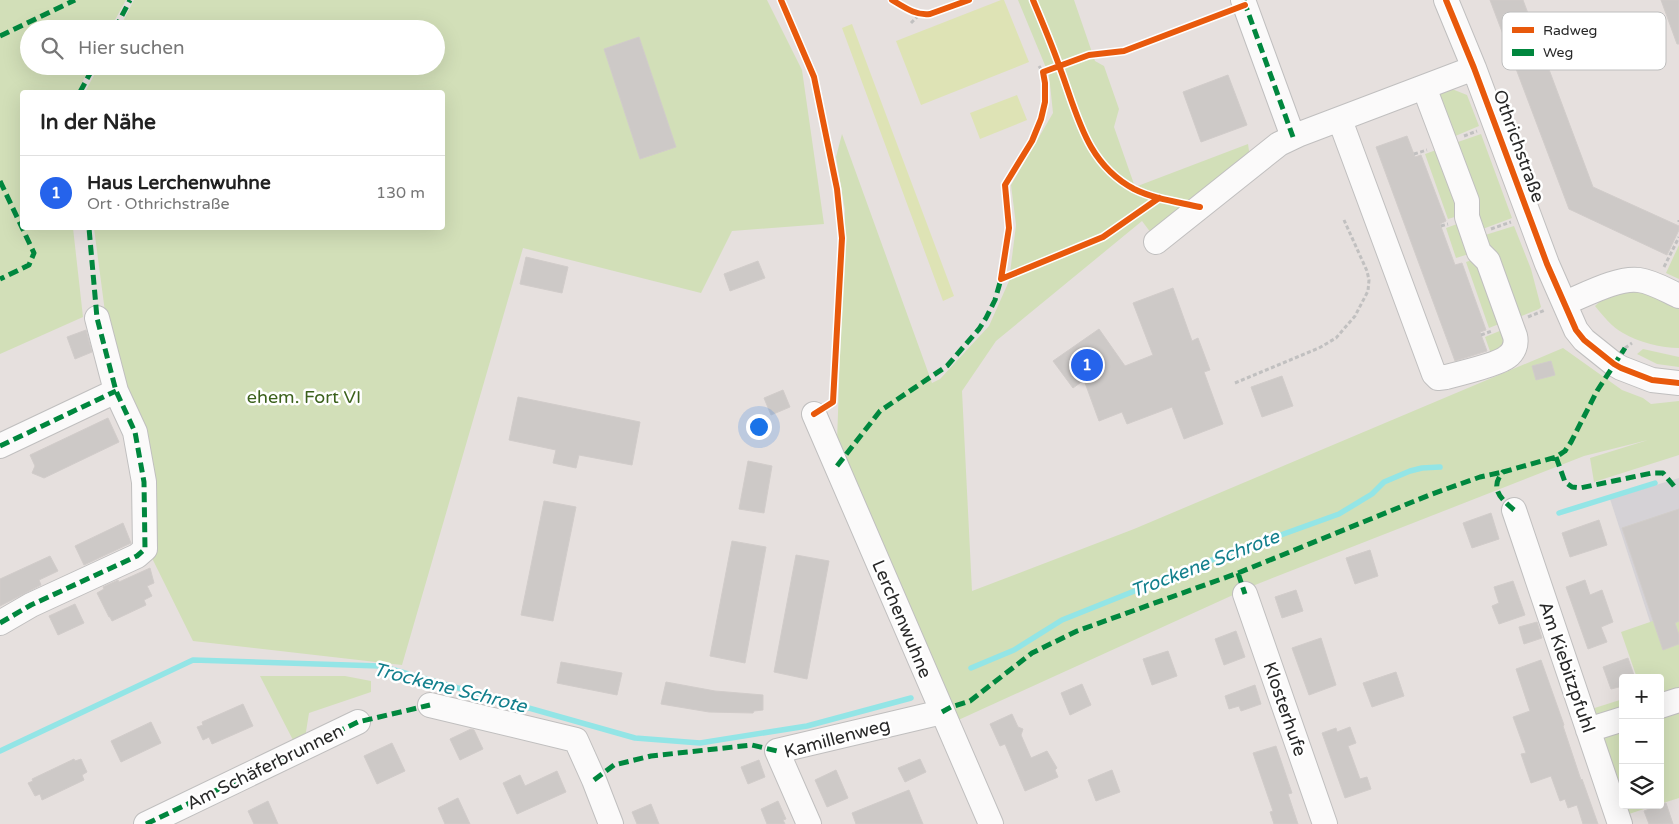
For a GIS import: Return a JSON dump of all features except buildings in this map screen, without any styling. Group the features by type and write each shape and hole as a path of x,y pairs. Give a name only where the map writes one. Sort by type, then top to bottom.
{"street":[{"path":"1243,0 1293,137"},
{"name":"Othrichstraße","path":"1446,0 1474,68 1547,264 1555,306 1567,312 1576,330 1584,340 1614,364 1652,380 1679,383"},
{"path":"1156,242 1268,152 1293,137 1474,68"},
{"path":"1340,120 1434,374 1438,378 1446,378 1503,360 1512,353 1515,347 1515,336 1488,261 1479,252 1467,217 1467,201 1424,87"},
{"path":"1555,306 1621,282 1637,280 1655,285 1679,296"},
{"path":"1555,306 1622,352 1658,368 1679,372"},
{"path":"0,623 30,605 137,556 144,549 144,482 135,432 116,392 97,318"},
{"path":"0,446 116,392"},
{"name":"Lerchenwuhne","path":"814,414 991,824"},
{"name":"Am Kiebitzpfuhl","path":"1514,510 1620,824"},
{"name":"Klosterhufe","path":"1245,594 1325,824"},
{"path":"1664,705 1679,700"},
{"path":"430,705 576,740 611,824"},
{"name":"Kamillenweg","path":"809,824 777,751 942,712"},
{"path":"1588,730 1619,720"},
{"name":"Am Schäferbrunnen","path":"146,824 358,722"}],"path":[{"path":"911,23 920,14"},
{"path":"1039,66 1043,72"},
{"path":"1235,383 1320,348 1336,338 1355,316 1368,291 1369,277 1344,220"},
{"path":"1655,285 1679,237"},
{"path":"1532,315 1555,306"},
{"path":"1625,348 1632,343"}],"shaded area":[{"path":"1679,478 1679,623 1653,631 1610,499"}],"green space":[{"path":"0,0 126,0 115,20 20,20 20,75 86,75 78,90 20,90 20,230 73,230 83,317 0,354"},
{"name":"ehem. Fort VI","path":"134,0 767,0 802,70 824,224 732,231 701,293 523,248 402,665 193,641 149,552 105,312 94,230 445,230 445,90 86,90 94,75 445,75 445,20 124,20"},
{"path":"1004,0 1029,62 921,105 896,41"},
{"path":"1018,0 1074,0 1095,61 1104,66 1119,109 1114,127 1135,187 1248,144 1250,157 1151,233 1142,221 996,341 962,391 972,591 1134,529 1563,348 1622,390 1643,398 1651,404 1679,401 1679,455 1594,482 1590,458 1648,440 1584,456 1255,585 954,722 837,442 845,210 836,157 842,134 932,383 940,379 989,326 1009,281 1016,225 1011,185 1053,113 1049,75"},
{"path":"852,24 954,296 943,301 842,28"},
{"path":"1452,89 1467,95 1479,126 1453,137 1438,94"},
{"path":"1017,95 1027,120 980,139 970,113"},
{"path":"1481,134 1512,218 1480,230 1455,143"},
{"path":"1439,149 1461,215 1448,219 1425,154"},
{"path":"1460,223 1472,253 1456,258 1446,228"},
{"path":"1514,226 1531,269 1541,307 1519,317 1482,236"},
{"path":"1679,245 1679,279 1666,273"},
{"path":"1478,258 1499,324 1489,328 1466,262"},
{"path":"1638,290 1679,307 1679,348 1650,344 1619,331 1595,306 1615,294"},
{"path":"1502,330 1510,341 1492,357 1485,337"},
{"path":"1643,349 1679,357 1679,367 1657,364 1637,354"},
{"path":"1679,612 1679,798 1664,803 1664,674 1636,674 1621,632"},
{"path":"260,676 345,676 371,681 371,692 309,713 305,738 294,742"},
{"path":"1619,700 1619,809 1644,809 1617,818 1582,712"}],"waterway":[{"name":"Trockene Schrote","path":"971,668 1014,650 1062,620 1217,558 1339,514 1372,494 1384,482 1410,471 1440,467"},
{"name":"Trockene Schrote","path":"1559,513 1655,483"},
{"name":"Trockene Schrote","path":"0,751 193,660 380,666 635,738 700,743 807,726 911,698"}],"marked path":[{"path":"33,20 75,0"},
{"path":"120,20 130,0"},
{"path":"1244,1 1293,137"},
{"path":"0,36 20,26"},
{"path":"81,90 89,75"},
{"path":"0,181 20,223"},
{"path":"0,279 29,265 34,253 23,230"},
{"path":"0,623 31,605 137,556 145,549 144,482 135,432 116,391 97,318 89,230"},
{"path":"837,466 880,411 947,366 979,329 986,318 995,300 1001,279"},
{"path":"1514,510 1498,493 1497,483 1503,472 1556,457 1565,451 1597,391 1625,348"},
{"path":"0,446 116,391"},
{"path":"1556,457 1565,482 1572,487 1580,488 1652,473 1663,473 1674,486"},
{"path":"942,712 970,701 1032,653 1077,631 1238,573 1432,494 1480,477 1503,472"},
{"path":"1238,573 1245,594"},
{"path":"146,824 358,722 430,705"},
{"path":"594,780 614,765 651,756 752,745 777,751"}],"cycle path":[{"path":"781,0 814,77 837,189 842,238 833,402 814,414"},
{"path":"892,0 920,14 930,14 969,0"},
{"path":"1033,0 1055,53 1079,122 1086,138 1105,166 1118,179 1134,189 1166,200 1200,207"},
{"path":"1446,0 1474,68 1547,264 1576,330 1584,340 1621,368 1652,380 1679,383"},
{"path":"1159,198 1103,237 1001,279 1009,228 1005,185 1032,141 1041,119 1045,102 1043,72 1089,55 1124,51 1245,5"}],"place":[{"name":"Haus Lerchenwuhne","path":"1087,365"}]}
